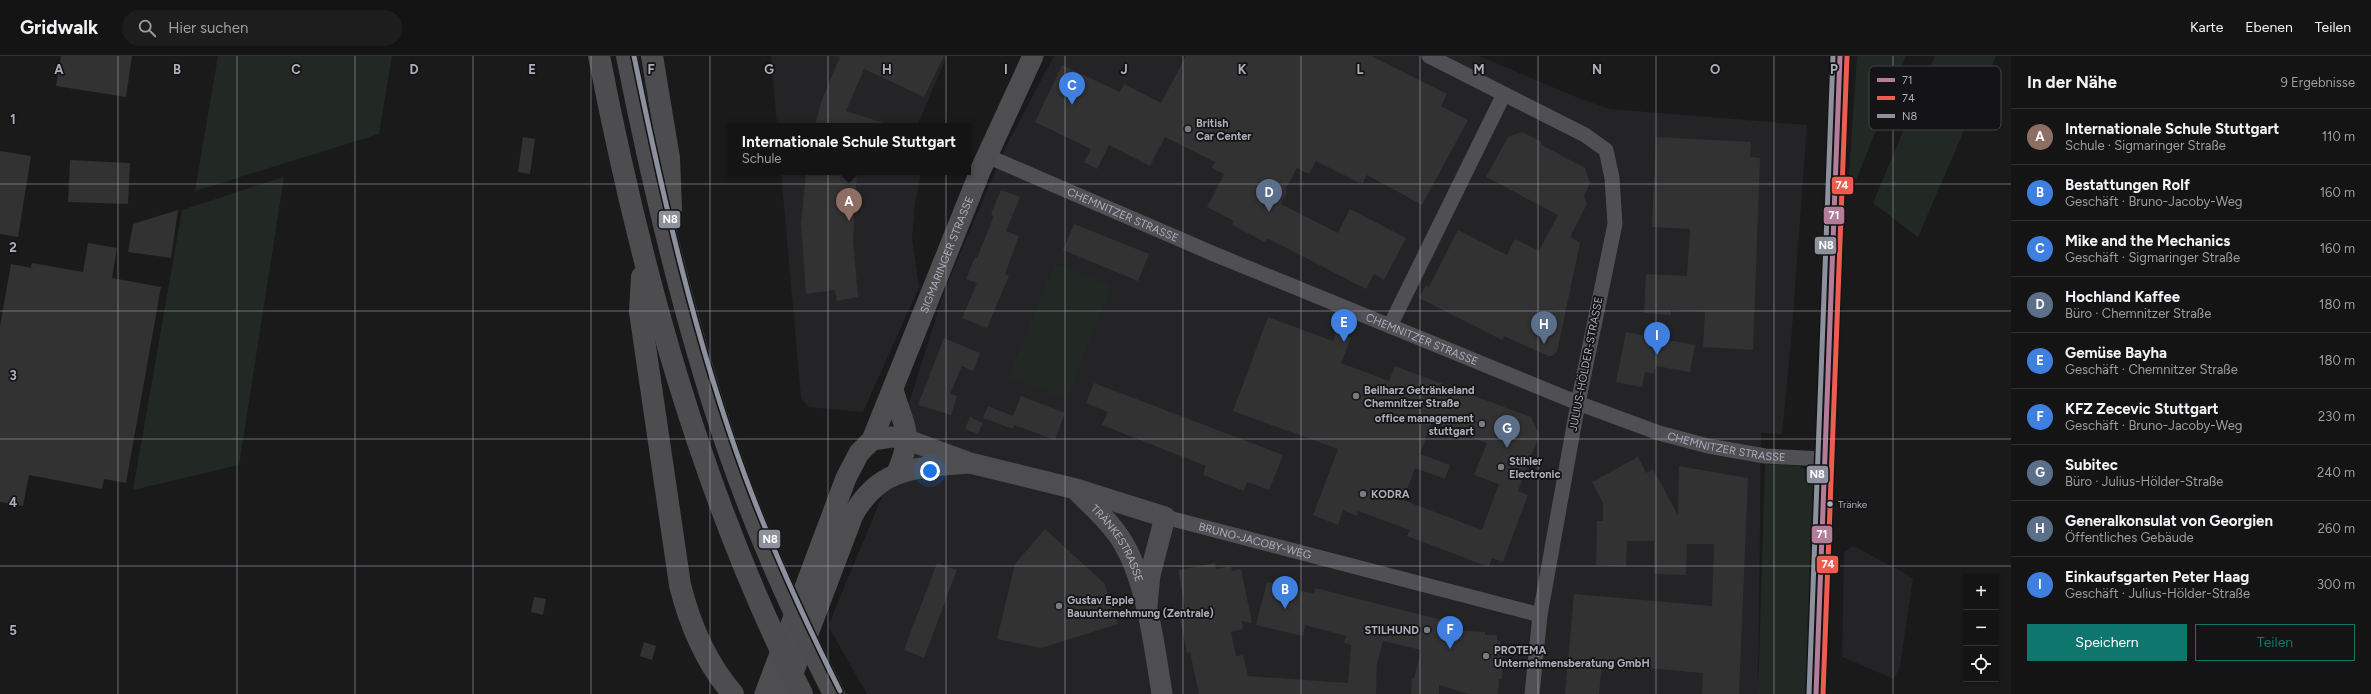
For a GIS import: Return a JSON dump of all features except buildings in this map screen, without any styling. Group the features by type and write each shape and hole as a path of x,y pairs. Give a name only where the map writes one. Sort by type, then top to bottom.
{"highway":[{"path":"628,62 673,263 727,446 783,588 834,694"},
{"path":"601,63 608,102 643,256 688,415 718,501 796,693"},
{"path":"653,63 669,158 673,263"},
{"path":"643,256 640,312 680,585 688,614 698,638 720,678 733,694"}],"main road":[{"name":"SIGMARINGER STRASSE","path":"765,694 846,478 859,453 872,440 987,156 1033,56"},
{"path":"1816,694 1840,56"},
{"path":"796,693 853,515 861,500 878,483 896,473 908,440 907,430 893,390"},
{"name":"BRUNO-JACOBY-WEG","path":"872,440 892,437 908,440 970,463 1076,489 1165,517"},
{"name":"BRUNO-JACOBY-WEG","path":"896,473 970,463"},
{"name":"TRÄNKESTRASSE","path":"1076,489 1116,531 1126,547 1147,605 1162,694"},
{"name":"TRÄNKESTRASSE","path":"1147,605 1150,574 1165,517"}],"street":[{"name":"JULIUS-HÖLDER-STRASSE","path":"1429,56 1585,135 1606,150 1612,178 1615,224 1578,403 1540,615 1532,694"},
{"path":"1390,326 1504,94"},
{"name":"CHEMNITZER STRASSE","path":"987,156 1207,251 1578,403 1659,433 1708,446 1765,456 1825,459"},
{"name":"BRUNO-JACOBY-WEG","path":"1165,517 1540,615"}],"shaded area":[{"path":"218,56 392,56 379,134 195,191"},
{"path":"771,56 947,56 918,123 777,123"},
{"path":"1054,56 1479,56 1581,99 1610,109 1807,125 1791,342 1782,434 1761,433 1758,694 867,694 828,626 886,487 903,422 945,289 1006,146"},
{"path":"1857,56 1906,56 1902,66 1869,66 1869,130 1876,130 1856,180 1849,175"},
{"path":"1935,56 1996,56 1992,66 1931,66"},
{"path":"1904,130 1964,130 1918,237 1873,203"},
{"path":"781,175 920,175 915,203 912,238 919,287 863,412 809,407 801,398"},
{"path":"284,177 239,465 133,490 182,210"},
{"path":"1055,264 1111,286 1066,399 1009,376"},
{"path":"1765,464 1800,466 1812,475 1814,490 1808,694 1758,694"},
{"path":"1854,546 1913,578 1900,666 1894,679 1842,657 1844,552"}],"transit line":[{"name":"N8","path":"634,56 682,268 727,425 755,503 778,558 840,691"},
{"name":"N8","path":"1809,694 1833,56"},
{"name":"71","path":"1816,694 1840,56"},
{"name":"74","path":"1823,694 1847,56"}],"place":[{"name":"Mike and the Mechanics","path":"1072,105"},
{"name":"British Car Center","path":"1188,129"},
{"name":"Hochland Kaffee","path":"1269,212"},
{"name":"Internationale Schule Stuttgart","path":"849,221"},
{"name":"Gemüse Bayha","path":"1344,342"},
{"name":"Generalkonsulat von Georgien","path":"1544,344"},
{"name":"Einkaufsgarten Peter Haag","path":"1657,355"},
{"name":"Beilharz Getränkeland Chemnitzer Straße","path":"1356,396"},
{"name":"office management stuttgart","path":"1482,424"},
{"name":"Subitec","path":"1507,448"},
{"name":"Stihler Electronic","path":"1501,467"},
{"name":"KODRA","path":"1363,494"},
{"name":"Tränke","path":"1830,504"},
{"name":"Gustav Epple Bauunternehmung (Zentrale)","path":"1059,606"},
{"name":"Bestattungen Rolf","path":"1285,609"},
{"name":"STILHUND","path":"1427,630"},
{"name":"KFZ Zecevic Stuttgart","path":"1450,649"},
{"name":"PROTEMA Unternehmensberatung GmbH","path":"1486,656"}]}
